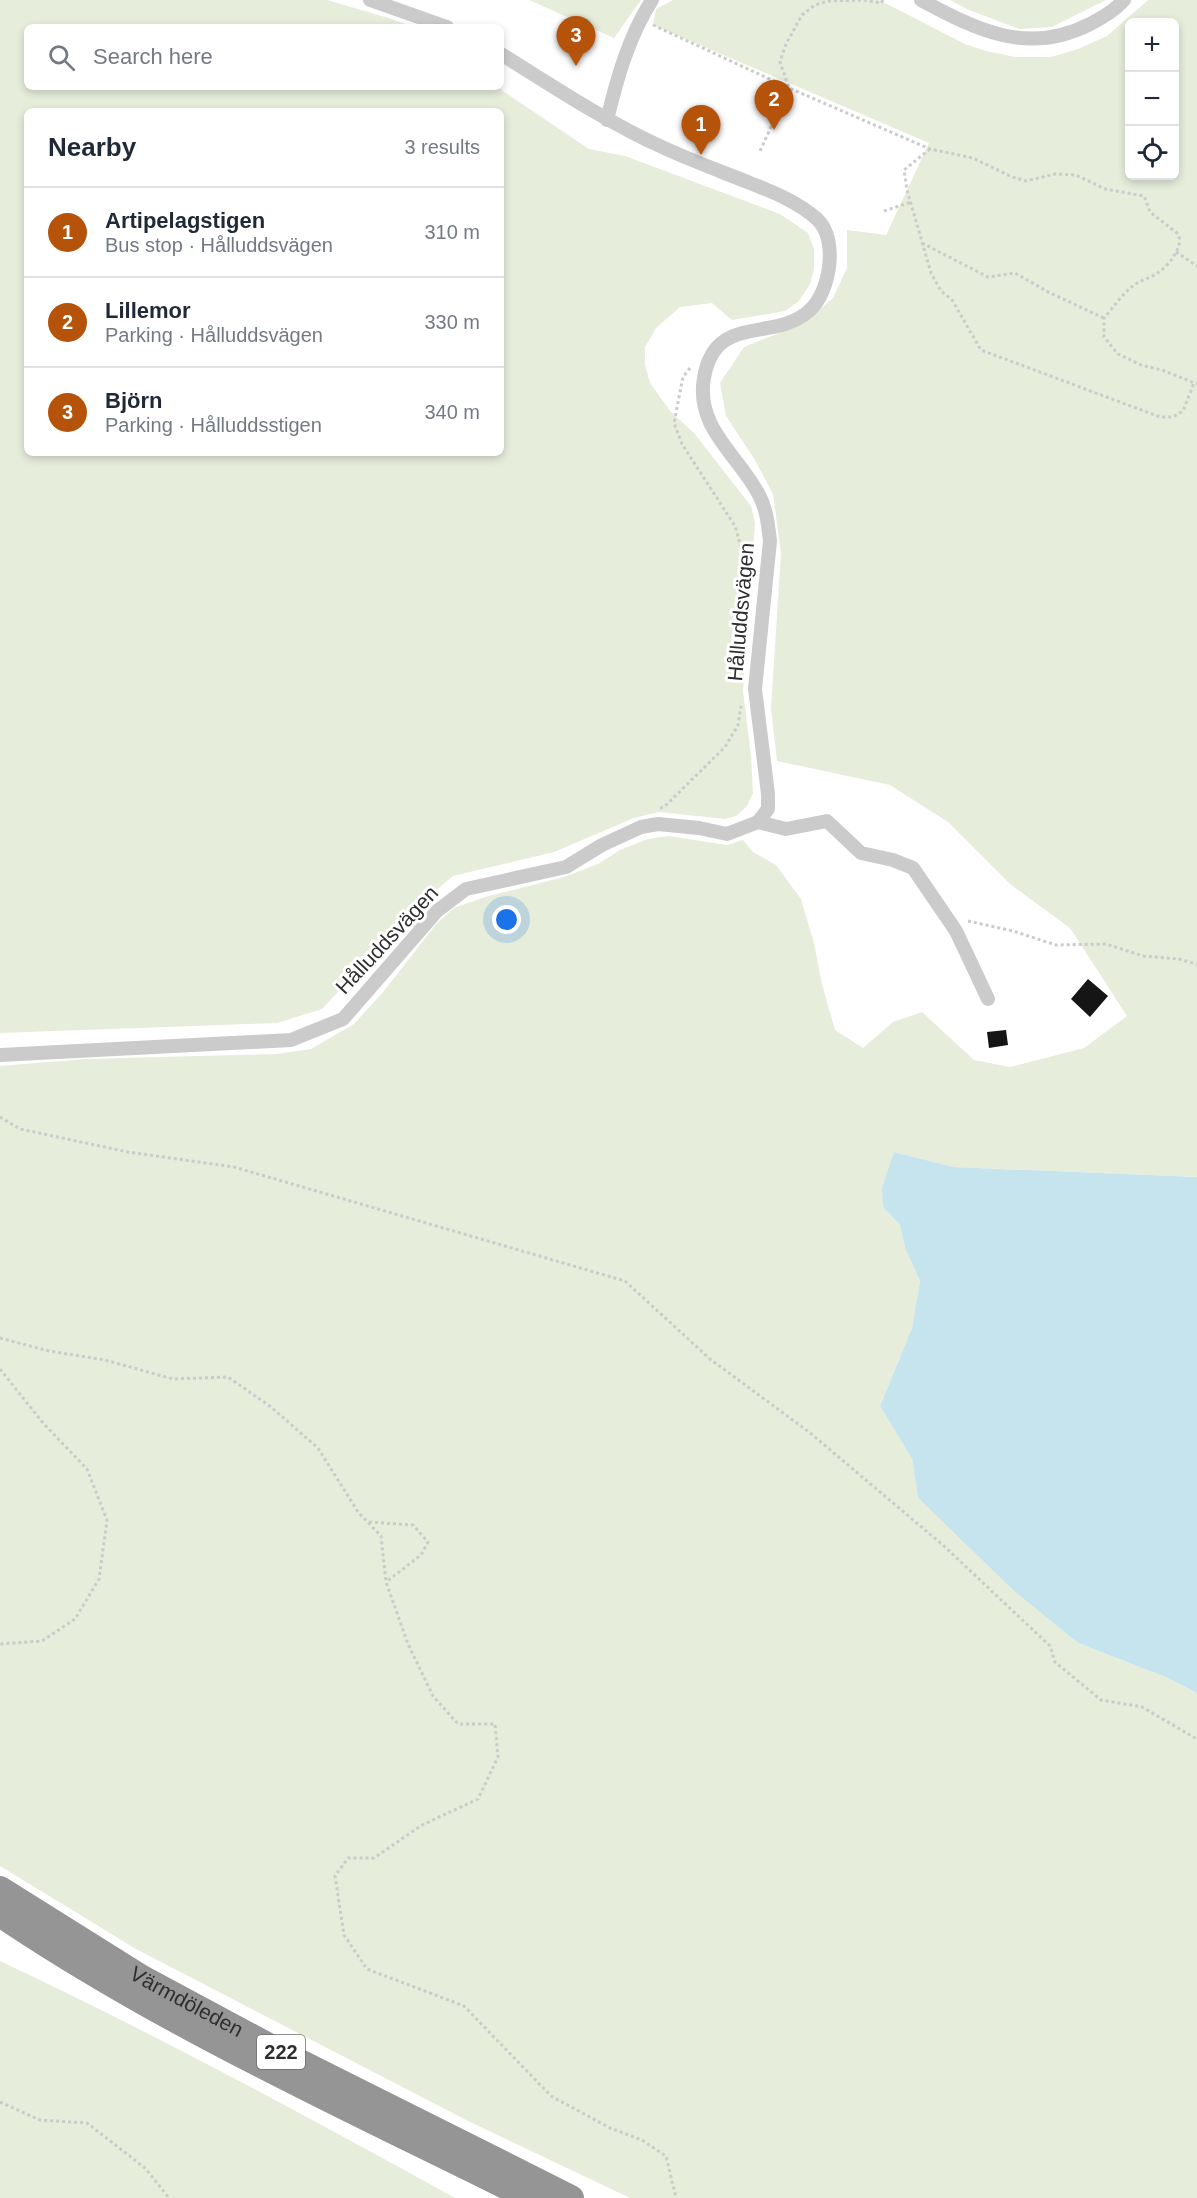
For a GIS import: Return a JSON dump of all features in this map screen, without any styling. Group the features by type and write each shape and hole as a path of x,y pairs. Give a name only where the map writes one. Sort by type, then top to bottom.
{"highway":[{"name":"Värmdöleden","path":"0,1889 142,1978 278,2051 571,2198"},
{"name":"Värmdöleden","path":"0,1914 131,1995 249,2058 529,2198"}],"street":[{"path":"370,0 438,24"},
{"path":"607,120 614,90 641,17 652,0"},
{"path":"921,0 985,31 1015,38 1046,38 1071,34 1113,12 1124,0"},
{"name":"Hålluddsvägen","path":"0,1054 291,1040 343,1019 437,911 466,889 566,867 602,845 641,827 658,824 699,828 727,834 758,822 768,808 765,757 755,689 770,541 768,518 760,496 710,425 702,399 704,377 714,351 731,335 789,322 810,310 825,289 830,256 828,236 818,220 785,197 663,148 607,120 504,56"},
{"path":"758,822 786,829 827,821 861,853 893,860 913,868 956,931 988,999"}],"path":[{"path":"759,153 789,88 780,62 786,44 802,15 815,5 828,1 864,0 881,3 883,0"},
{"path":"641,17 654,26 789,88 930,149 973,158 1012,177 1026,181 1055,174 1076,176 1105,189 1144,196 1150,212 1180,237 1180,243 1176,252 1160,272 1133,285 1104,318 1104,337 1118,354 1141,365 1196,382 1183,411 1173,417 1160,417 981,350 952,300 941,291 931,273 910,202 904,170 930,149"},
{"path":"884,211 910,202"},
{"path":"922,243 988,277 1015,273 1050,293 1104,318"},
{"path":"1176,252 1197,266"},
{"path":"695,361 683,377 675,423 682,444 735,526 746,565 747,605"},
{"path":"655,810 664,807 725,747 738,725 741,704"},
{"path":"945,916 1056,945 1106,944 1143,956 1179,959 1197,964"},
{"path":"0,1117 20,1130 128,1152 234,1167 626,1281 710,1359 810,1432 944,1546 1050,1646 1055,1662 1101,1700 1142,1707 1197,1740"},
{"path":"0,1338 49,1351 105,1360 173,1380 228,1377 272,1407 318,1448 358,1512 381,1536 386,1582 408,1644 433,1696 458,1724 495,1724 498,1756 478,1799 422,1825 374,1858 348,1858 335,1876 344,1935 367,1969 464,2006 551,2097 610,2128 642,2140 666,2156 676,2198"},
{"path":"0,1369 43,1423 87,1469 107,1520 99,1579 75,1619 42,1641 0,1644"},
{"path":"367,1522 413,1525 428,1542 421,1555 386,1582"},
{"path":"0,2102 40,2120 87,2123 145,2168 169,2198"}],"green space":[{"path":"0,0 327,0 392,19 405,24 24,24 24,90 501,90 589,149 625,156 780,214 808,233 814,249 814,269 810,284 799,301 785,311 732,320 712,303 680,307 656,328 645,347 645,365 650,383 671,412 694,433 751,506 755,523 743,691 753,793 747,806 736,816 725,819 659,812 634,818 554,852 453,876 421,903 322,1009 277,1023 0,1033"},
{"path":"529,0 641,0 614,38"},
{"path":"673,0 879,0 965,44 986,51 1015,57 1051,57 1078,49 1107,36 1125,20 1125,180 1179,180 1179,18 1128,18 1148,0 1197,0 1197,1177 954,1167 894,1152 883,1207 900,1225 905,1248 920,1281 912,1328 880,1406 912,1459 918,1498 1014,1591 1078,1643 1168,1678 1197,1693 1197,2198 630,2198 468,2121 136,1949 0,1866 0,1066 85,1059 276,1054 311,1049 354,1024 384,991 437,923 454,908 485,897 564,877 598,864 620,850 648,839 668,836 727,845 743,840 753,852 776,865 801,899 835,1030 863,1048 893,1022 922,1012 974,1060 1010,1067 1084,1048 1127,1016 1070,928 1010,884 948,822 890,785 777,761 771,709 781,553 773,494 755,460 726,416 720,383 744,347 804,323 833,298 847,268 847,230 886,235 929,143 653,25 656,9"},
{"path":"950,0 1106,0 1052,27 1019,29 969,10"},
{"path":"0,1961 229,2076 455,2198 0,2198"}],"water":[{"path":"894,1152 954,1167 1197,1177 1197,1693 1168,1678 1078,1643 1014,1591 918,1498 912,1459 880,1406 912,1328 920,1281 905,1248 900,1225 883,1207 882,1188"}],"building":[{"path":"1088,979 1108,996 1090,1017 1071,999"},
{"path":"1006,1030 1008,1045 989,1048 987,1032"}],"place":[{"name":"Björn","path":"576,66"},
{"name":"Lillemor","path":"774,130"},
{"name":"Artipelagstigen","path":"701,155"}]}
